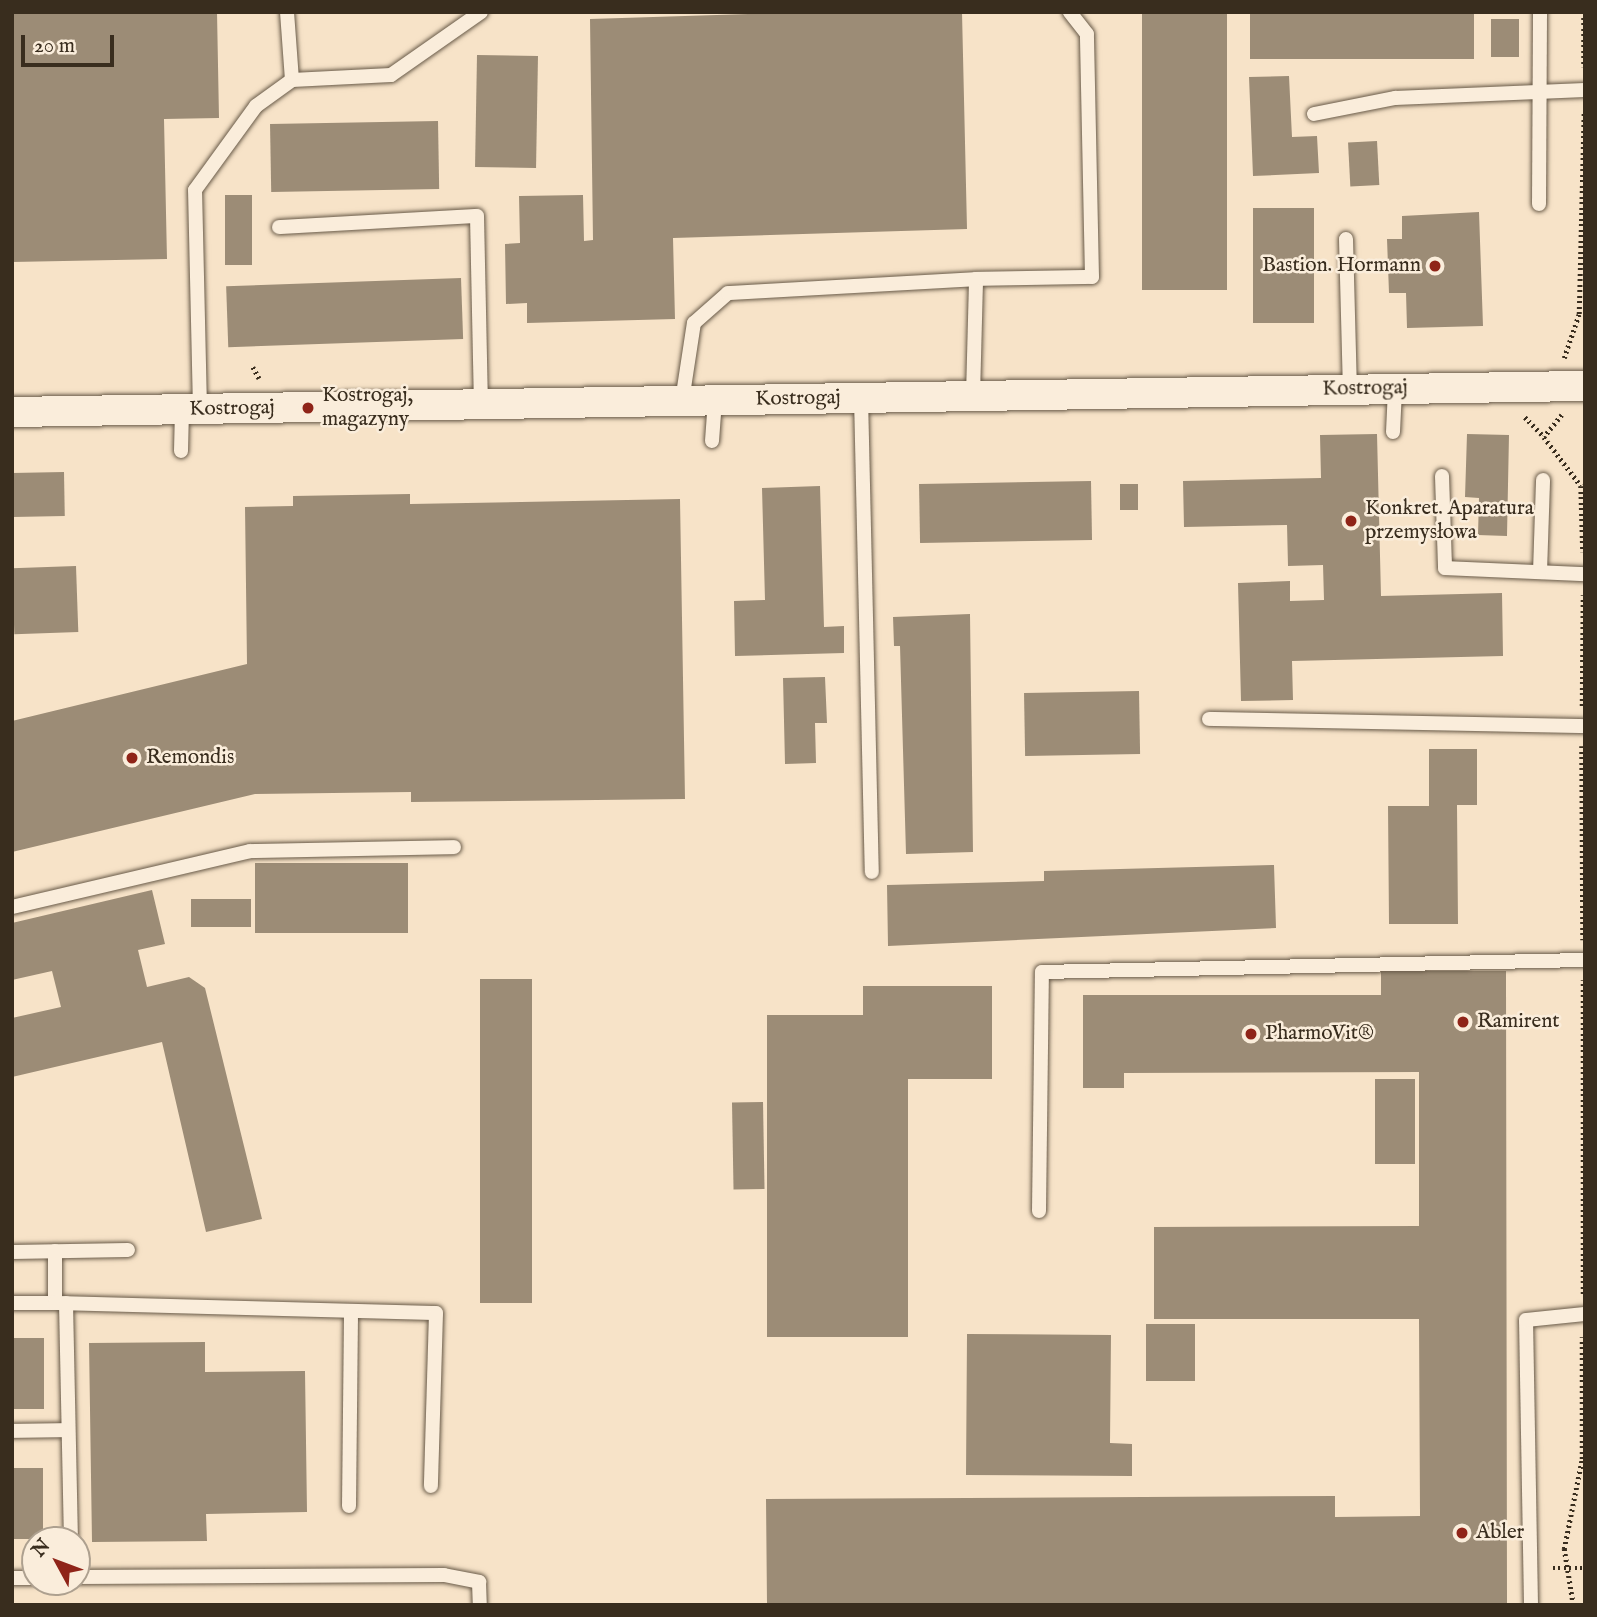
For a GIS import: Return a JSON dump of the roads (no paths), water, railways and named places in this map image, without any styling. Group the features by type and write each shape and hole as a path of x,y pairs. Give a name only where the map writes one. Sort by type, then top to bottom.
{"street":[{"name":"Kostrogaj","path":"12,412 1585,386"}],"lane":[{"path":"288,12 292,80"},
{"path":"181,451 191,409 195,190 256,106 292,80 391,75 458,18 481,12"},
{"path":"682,401 694,323 728,293 976,279 1091,277 1087,34 1070,12"},
{"path":"1539,204 1540,12"},
{"path":"1314,114 1395,98 1584,90"},
{"path":"279,227 477,216 481,405"},
{"path":"1346,239 1350,389"},
{"path":"973,396 976,279"},
{"path":"1393,432 1395,388"},
{"path":"861,397 858,462 867,489 872,872"},
{"path":"712,441 715,400"},
{"path":"1442,476 1445,568 1585,574"},
{"path":"1540,572 1543,480"},
{"path":"1209,719 1585,726"},
{"path":"12,907 250,851 454,847"},
{"path":"1039,1211 1042,972 1585,960"},
{"path":"12,1252 128,1250"},
{"path":"55,1251 61,1303 71,1526"},
{"path":"12,1303 436,1313 431,1486"},
{"path":"349,1506 351,1311"},
{"path":"1531,1605 1526,1320 1585,1314"},
{"path":"12,1431 68,1430"},
{"path":"91,1577 444,1574 479,1582 480,1605"}],"place":[{"name":"Bastion. Hormann","path":"1435,266"},
{"name":"Kostrogaj, magazyny","path":"308,408"},
{"name":"Konkret. Aparatura przemysłowa","path":"1351,521"},
{"name":"Remondis","path":"132,758"},
{"name":"Ramirent","path":"1463,1022"},
{"name":"PharmoVit®","path":"1251,1034"},
{"name":"Abler","path":"1462,1533"}]}
